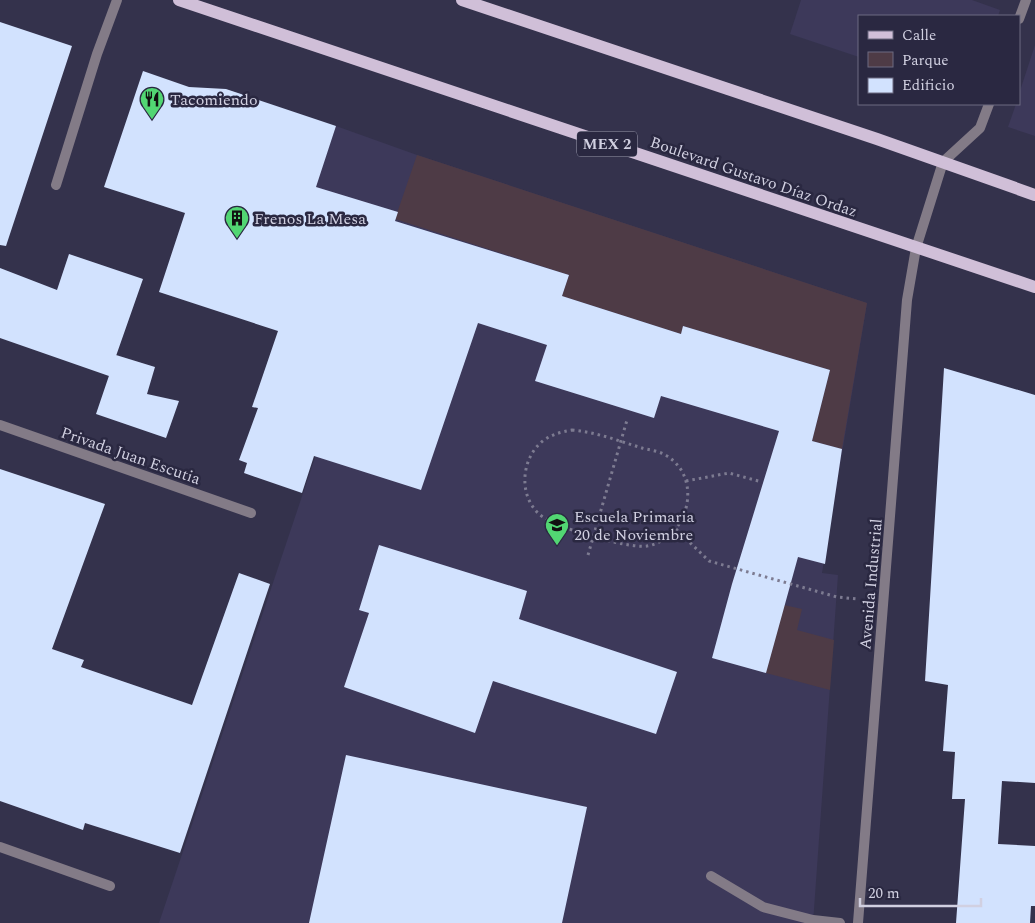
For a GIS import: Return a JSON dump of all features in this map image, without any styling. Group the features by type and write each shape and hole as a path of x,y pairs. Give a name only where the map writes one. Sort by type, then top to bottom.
{"main road":[{"name":"Boulevard Gustavo Díaz Ordaz","path":"179,0 916,248 1035,286"},
{"path":"462,0 943,162 1035,195"}],"street":[{"path":"56,185 97,54 117,0"},
{"path":"1020,16 1026,0"},
{"path":"943,162 980,128 989,105"},
{"name":"Avenida Industrial","path":"858,923 907,300 916,248 943,162"},
{"name":"Privada Juan Escutia","path":"0,425 251,513"},
{"path":"0,847 110,886"},
{"path":"711,876 763,907 813,920 840,923"}],"path":[{"path":"588,555 627,420"},
{"path":"572,430 588,432 666,455 678,466 686,481 689,498 685,515 676,530 662,540 646,546 629,545 549,522 537,513 528,499 524,484 526,468 532,453 542,441 556,433 572,430"},
{"path":"686,481 730,473 762,482"},
{"path":"676,530 709,560 837,597 860,599"}],"shaded area":[{"path":"801,0 972,0 1000,10 998,15 858,15 858,57 790,34"},
{"path":"1035,45 1035,136 1008,127 1016,105 1020,105 1020,91"},
{"name":"Escuela Primaria 20 de Noviembre","path":"336,126 417,155 867,303 822,573 838,575 813,923 159,923 350,353 268,327"}],"green space":[{"path":"417,155 867,303 842,449 812,441 830,370 683,326 681,334 562,296 569,275 395,219"},
{"path":"784,605 802,609 797,630 834,640 830,690 766,673"}],"building":[{"path":"0,22 72,46 6,246 0,245"},
{"path":"143,71 189,87 226,89 336,126 316,187 398,212 395,221 569,275 562,296 681,334 683,326 830,370 812,441 842,449 825,564 798,557 766,673 712,658 732,584 779,431 661,396 654,418 535,381 547,345 478,323 421,490 314,456 302,493 244,473 247,463 239,460 258,408 252,407 278,331 159,292 185,213 104,187"},
{"path":"69,254 143,279 109,376 0,338 0,268 57,290"},
{"path":"116,355 155,367 147,394 179,401 166,438 96,414"},
{"path":"944,368 1035,395 1035,783 1002,781 998,844 1035,846 1035,906 1031,906 1030,923 956,923 965,799 952,799 955,752 943,751 948,685 925,681"},
{"path":"0,469 105,504 52,649 84,660 81,667 192,705 239,573 270,584 180,853 85,823 83,830 0,801"},
{"path":"379,545 527,591 519,619 677,672 656,734 493,681 475,733 344,687 369,613 359,610"},
{"path":"346,755 587,807 562,923 309,923"}],"place":[{"name":"Tacomiendo","path":"152,120"},
{"name":"Frenos La Mesa","path":"237,239"},
{"name":"Escuela Primaria 20 de Noviembre","path":"557,546"}]}
